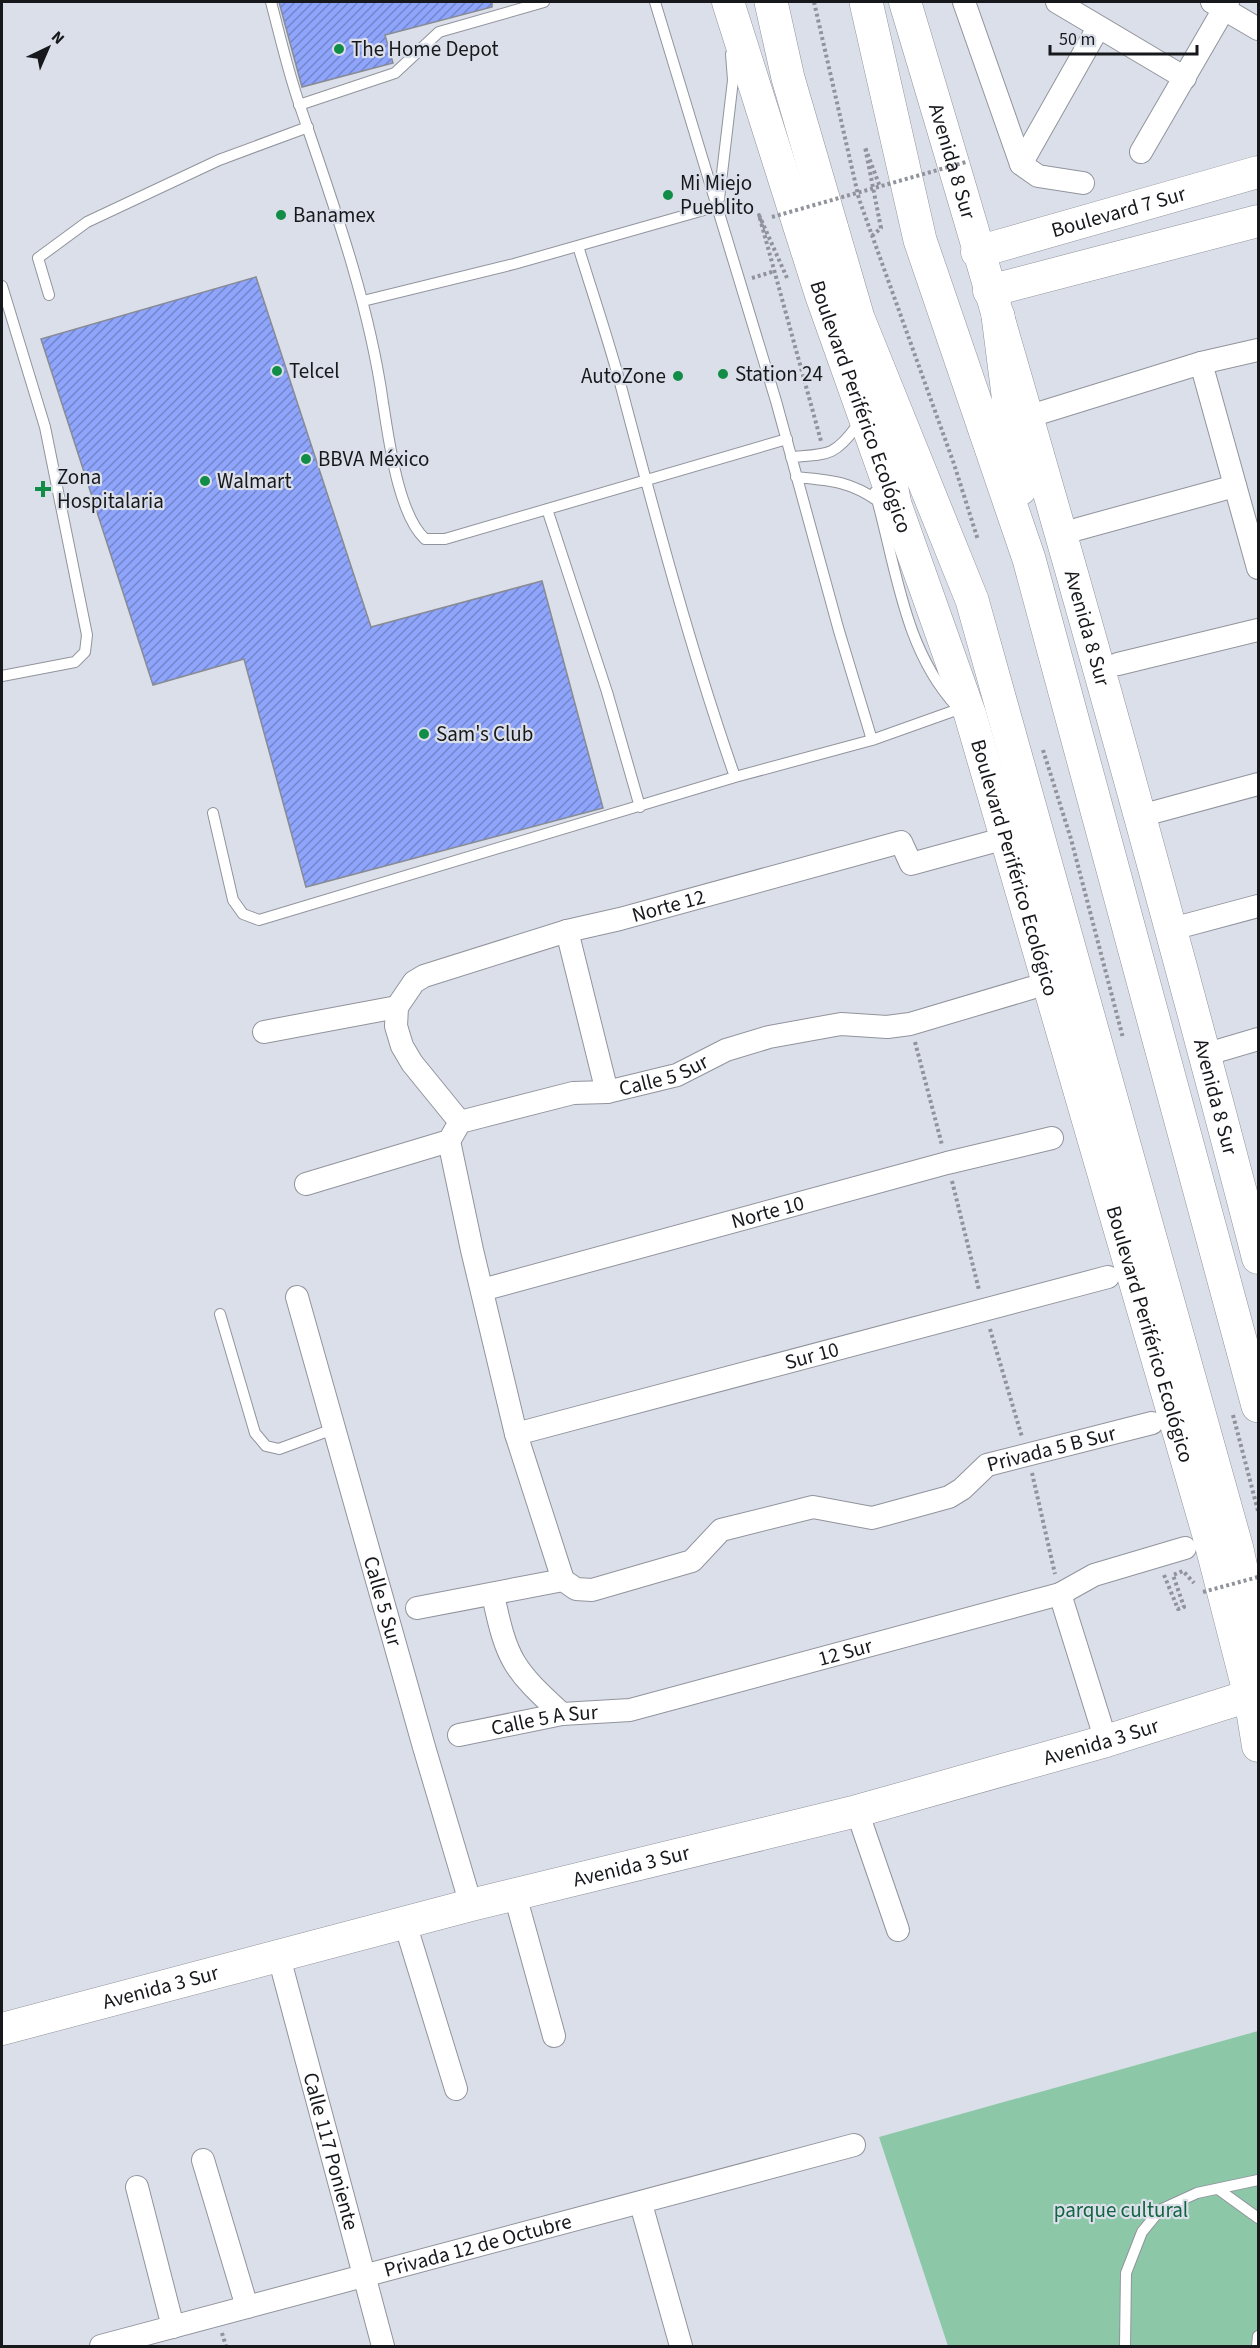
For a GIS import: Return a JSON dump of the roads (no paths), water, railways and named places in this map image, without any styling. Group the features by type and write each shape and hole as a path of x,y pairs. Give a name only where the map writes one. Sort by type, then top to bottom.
{"highway":[{"name":"Boulevard Periférico Ecológico","path":"771,2 788,78 858,318 972,600 1237,1549 1258,1650"},
{"path":"866,2 920,240 1029,559 1258,1406"},
{"path":"993,303 1029,559"},
{"path":"858,318 881,494"}],"street":[{"name":"Avenida 8 Sur","path":"905,2 1027,417 1172,929 1204,1055 1248,1178 1258,1258"},
{"path":"964,2 1021,164 1038,176 1083,183"},
{"path":"1057,2 1185,78"},
{"name":"Boulevard Periférico Ecológico","path":"728,4 821,295 881,494 964,712 1006,838 1254,1695 1258,1746"},
{"path":"1141,152 1185,78 1221,4 1258,29"},
{"path":"1021,164 1098,28"},
{"name":"Boulevard 7 Sur","path":"977,252 1258,172"},
{"name":"Boulevard 7 Sur","path":"993,303 1258,221"},
{"path":"1027,417 1201,363 1258,350"},
{"path":"1201,363 1244,493 1258,568"},
{"path":"1060,534 1244,493"},
{"path":"1118,664 1258,630"},
{"path":"1140,816 1258,783"},
{"name":"Norte 12","path":"397,1007 414,982 424,976 567,931 621,919 901,842 911,864 1006,838"},
{"path":"1172,929 1258,906"},
{"path":"567,931 607,1092"},
{"name":"Calle 5 Sur","path":"306,1184 573,1093 607,1092 676,1074 726,1050 769,1038 841,1024 887,1027 910,1024 1030,988"},
{"path":"264,1032 397,1007 396,1026 402,1046 455,1132 482,1290 516,1434 563,1580 417,1608"},
{"path":"1204,1055 1258,1039"},
{"name":"Norte 10","path":"482,1290 948,1163 1052,1138"},
{"name":"Sur 10","path":"516,1434 1108,1277"},
{"name":"Calle 5 Sur","path":"297,1297 336,1428 423,1747 471,1905"},
{"name":"Privada 5 B Sur","path":"563,1580 576,1588 592,1590 692,1561 721,1530 813,1507 872,1518 949,1497 962,1489 987,1465 1152,1423"},
{"name":"12 Sur","path":"630,1710 1060,1594 1094,1575 1185,1548"},
{"path":"1060,1594 1106,1741"},
{"path":"493,1595 504,1643 514,1665 529,1683 562,1714"},
{"name":"Avenida 3 Sur","path":"2,2030 471,1905 857,1811 1106,1741 1254,1695"},
{"name":"Calle 5 A Sur","path":"459,1736 562,1714 630,1710"},
{"path":"857,1811 898,1930"},
{"path":"515,1894 554,2036"},
{"path":"405,1923 456,2089"},
{"name":"Calle 117 Poniente","path":"279,1957 383,2346"},
{"name":"Privada 12 de Octubre","path":"102,2346 364,2278 854,2145"},
{"path":"203,2160 247,2307"},
{"path":"137,2187 173,2327"},
{"path":"640,2204 681,2346"}],"lane":[{"path":"271,2 299,105 363,302 383,400 389,450 414,528 425,539 445,539 787,439"},
{"path":"299,105 395,73 439,32 544,2"},
{"path":"655,2 787,439 873,740"},
{"path":"718,206 733,80 728,4"},
{"path":"50,295 38,258 87,222 219,160 308,127"},
{"path":"363,302 578,246 718,206"},
{"path":"578,246 622,392 644,482 684,621 735,777"},
{"path":"2,286 45,428 87,635 86,651 75,662 2,676"},
{"path":"821,295 862,448"},
{"path":"792,458 825,455 841,447 856,427"},
{"path":"796,477 831,480 881,494"},
{"path":"547,509 608,692 640,807"},
{"path":"213,813 233,900 243,914 260,920 735,777 873,740 964,712"},
{"path":"220,1314 255,1433 266,1446 279,1449 336,1428"},
{"path":"1125,2346 1126,2273 1142,2232 1160,2210 1197,2193 1258,2180"},
{"path":"1218,2189 1258,2218"},
{"path":"1257,2346 1258,2336"}],"place":[{"name":"The Home Depot","path":"339,49"},
{"name":"Mi Miejo Pueblito","path":"668,195"},
{"name":"Banamex","path":"281,215"},
{"name":"Telcel","path":"277,371"},
{"name":"Station 24","path":"723,374"},
{"name":"AutoZone","path":"678,376"},
{"name":"BBVA México","path":"306,459"},
{"name":"Walmart","path":"205,481"},
{"name":"Zona Hospitalaria","path":"43,489"},
{"name":"Sam's Club","path":"424,734"}],"park label":[{"name":"parque cultural","path":"1121,2210"}]}
